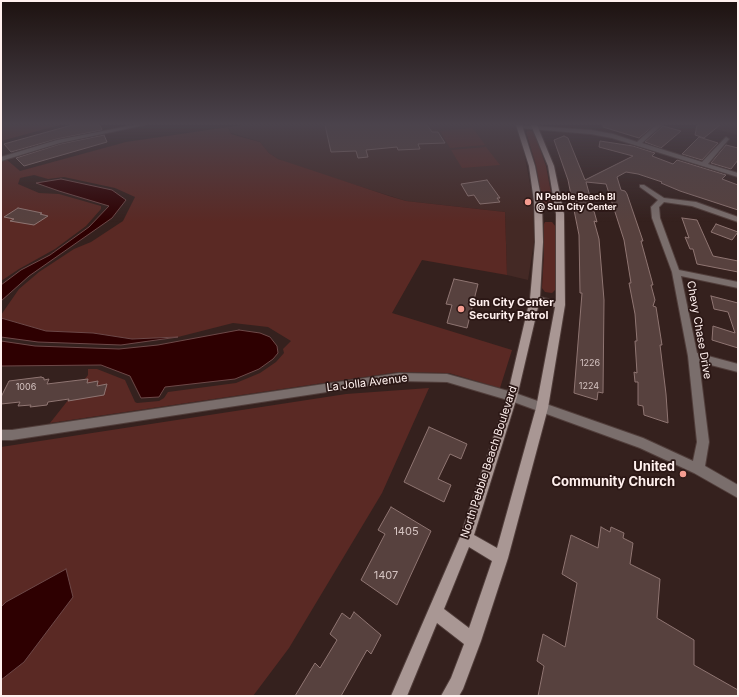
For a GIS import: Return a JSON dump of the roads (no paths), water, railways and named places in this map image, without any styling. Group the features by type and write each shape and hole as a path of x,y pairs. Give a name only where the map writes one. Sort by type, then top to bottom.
{"street":[{"name":"North Pebble Beach Boulevard","path":"399,696 466,538 512,397 534,299 539,242 538,202 530,158"},
{"path":"450,696 473,641 501,558 533,448 542,408 560,304 561,276 560,214 550,166 547,158"},
{"path":"683,158 738,175"},
{"path":"704,164 710,158"},
{"path":"642,186 662,200 693,204 738,220"},
{"name":"Chevy Chase Drive","path":"662,200 656,207 656,218 676,272 693,356 703,442 698,469"},
{"path":"676,272 738,285"},
{"path":"534,299 560,304"},
{"path":"693,356 738,368"},
{"name":"La Jolla Avenue","path":"1,435 20,434 399,377 447,378 512,397 643,444 698,469 738,492"},
{"path":"466,538 501,558"},
{"path":"435,612 473,641"}],"place":[{"name":"N Pebble Beach Bl @ Sun City Center","path":"528,202"},
{"name":"Sun City Center Security Patrol","path":"461,309"},
{"name":"United Community Church","path":"683,474"}]}
